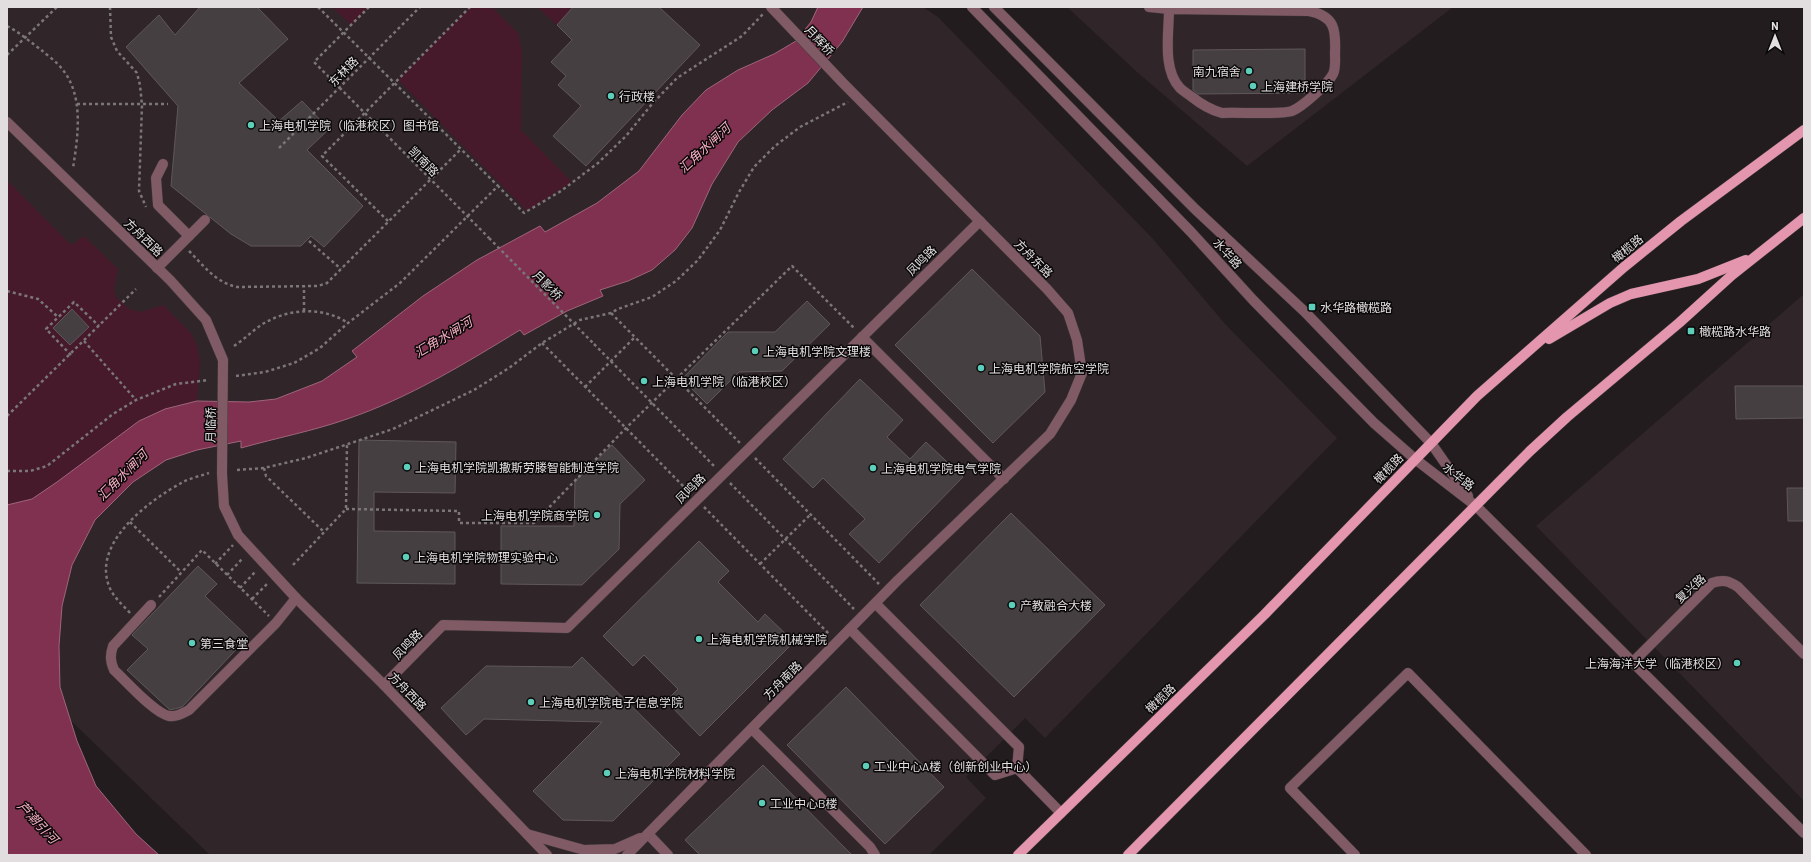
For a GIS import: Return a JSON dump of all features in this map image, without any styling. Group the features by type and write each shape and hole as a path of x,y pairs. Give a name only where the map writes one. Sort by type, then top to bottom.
{"main road":[{"name":"橄榄路","path":"1018,855 1264,614 1477,396 1624,267 1675,225 1804,130"},
{"path":"1128,855 1530,451 1567,417 1757,255 1804,218"},
{"path":"1530,350 1610,303 1631,294 1698,279 1757,255"}],"street":[{"name":"水华路","path":"972,7 1191,232 1253,300 1374,423 1415,459 1476,506"},
{"name":"水华路","path":"994,7 1195,208 1304,312 1431,443 1476,506"},
{"path":"1149,7 1169,9 1252,8 1309,11 1318,13 1331,22 1334,28 1336,39 1333,74 1318,91 1292,111 1222,113 1203,105 1180,88 1175,80 1169,60 1169,9"},
{"name":"月辉桥","path":"768,9 778,15 843,83"},
{"name":"方舟东路","path":"843,83 1048,289 1068,313 1077,340 1082,373 1071,400 1050,434 1004,479"},
{"name":"方舟西路","path":"7,122 157,268 206,320 223,360 224,393"},
{"path":"163,164 156,178 158,204 189,236"},
{"path":"157,268 205,220"},
{"name":"凤鸣路","path":"384,685 443,625 567,628 980,221"},
{"path":"862,337 1004,479"},
{"name":"月临桥","path":"222,457 224,393"},
{"name":"方舟西路","path":"222,457 224,506 238,535 296,598 384,685 547,855"},
{"name":"方舟南路","path":"627,855 897,581 1004,479"},
{"path":"1476,506 1804,834"},
{"name":"复兴路","path":"1632,663 1712,583 1720,580 1728,581 1738,587 1802,649"},
{"path":"151,605 113,646 111,663 114,670 159,713 169,716 179,715 189,710 276,623 296,598"},
{"path":"876,604 1019,747 1017,768 1061,813"},
{"path":"850,629 995,776 1017,768"},
{"path":"1355,855 1290,788 1408,673 1586,855"},
{"path":"752,729 870,847 875,855"},
{"path":"527,834 584,850 615,849 648,834 668,855"}],"path":[{"path":"7,55 57,7"},
{"path":"110,7 111,36 116,51 137,73 140,85 142,105 139,191 142,201 148,210"},
{"path":"318,7 345,32 524,213 561,191 598,164 626,136 652,104 677,78 742,36 768,9"},
{"path":"345,32 369,7"},
{"name":"东林路","path":"279,148 420,7"},
{"path":"388,221 322,156 470,7"},
{"path":"7,26 25,38 62,69 72,85 77,104 77,134 73,168"},
{"name":"凯南路","path":"345,32 314,62 489,238"},
{"path":"236,470 264,468 306,458 347,443 393,429 474,390 509,368 542,343 580,320 611,313 618,309 652,298 676,281 698,260 720,230 739,192 754,167 775,146 800,127 857,97"},
{"path":"77,104 168,104"},
{"path":"181,244 215,278 225,285 236,287 318,286 327,283 461,149"},
{"path":"236,376 265,372 294,363 320,348 348,323 400,283 498,186"},
{"name":"月影桥","path":"489,238 594,344"},
{"path":"309,241 341,269"},
{"path":"346,509 459,511 459,523 534,523 626,428 792,266 862,337"},
{"path":"304,286 304,311"},
{"path":"7,416 136,289"},
{"path":"7,291 38,299 58,317"},
{"path":"71,354 46,329 58,317 74,302 99,326"},
{"path":"234,346 266,322 285,315 304,311 323,312 336,315 348,323"},
{"path":"586,387 635,337"},
{"path":"84,341 136,400"},
{"path":"7,471 30,471 46,466 107,418 136,400 176,384 209,380"},
{"path":"293,565 346,509 347,443"},
{"path":"264,468 266,476 324,532"},
{"path":"137,620 114,597 108,585 106,572 108,556 115,539 130,522 151,503 184,482 209,473"},
{"path":"760,564 811,514"},
{"path":"130,522 182,572"},
{"path":"216,564 237,542"},
{"path":"151,605 202,550 276,623"},
{"path":"227,575 248,553"},
{"path":"240,588 261,566"},
{"path":"252,599 272,578"}],"shaded area":[{"name":"上海电机学院（临港校区）","path":"7,7 923,7 938,17 1153,239 1226,325 1337,438 1045,738 1025,718 966,777 986,798 929,855 210,855 7,659"},
{"path":"332,7 369,7 351,25"},
{"path":"470,7 492,7 518,33 522,52 521,130 572,182 527,211 398,80"},
{"path":"537,7 573,7 557,25"},
{"name":"上海建桥学院","path":"1067,7 1453,7 1247,166 1137,72"},
{"path":"7,180 71,245 84,236 118,269 114,290 116,297 129,309 141,312 163,305 191,333 197,345 200,364 197,401 174,406 139,421 32,499 7,505"},
{"name":"上海海洋大学（临港校区）","path":"1804,294 1804,801 1536,526"}],"water":[{"path":"818,7 863,7 842,42 808,83 772,110 738,142 712,184 692,228 675,250 652,270 628,281 600,290 603,296 567,311 524,335 520,330 414,391 370,411 321,427 241,448 241,441 197,450 166,460 133,482 95,520 72,565 62,606 59,646 60,687 77,741 96,786 136,834 159,855 7,855 7,505 32,499 139,421 165,409 197,401 249,402 276,399 322,381 357,357 352,351 423,296 477,260 540,226 545,232 597,203 639,171 682,115 706,90 738,70 774,54 796,41 811,22"}],"building":[{"name":"上海电机学院（临港校区）图书馆","path":"200,7 257,7 288,39 239,83 279,121 302,101 329,129 307,150 363,206 324,247 311,236 301,246 251,246 231,234 171,186 178,106 126,47 159,15 175,35"},
{"name":"行政楼","path":"573,7 659,7 700,45 586,166 553,136 581,106 558,85 566,76 551,62 572,40 557,25"},
{"name":"南九宿舍","path":"1305,49 1305,93 1198,94 1193,90 1193,50"},
{"name":"上海电机学院航空学院","path":"972,269 1040,336 1045,392 993,443 895,345"},
{"name":"上海电机学院文理楼","path":"807,301 830,324 782,371 739,372 707,404 682,379 728,332 775,332"},
{"path":"72,309 89,327 70,345 53,328"},
{"name":"上海电机学院电气学院","path":"860,379 903,420 887,437 910,459 926,442 963,477 879,563 849,534 865,519 823,478 813,488 783,459"},
{"path":"1735,386 1804,386 1804,418 1736,419"},
{"path":"359,440 456,442 455,493 374,492 374,531 455,532 455,584 357,583"},
{"name":"上海电机学院商学院","path":"612,445 645,480 620,504 619,549 582,585 501,584 501,526 574,526 575,481"},
{"path":"1787,488 1804,488 1804,521 1788,521"},
{"name":"产教融合大楼","path":"1011,513 1105,605 1014,697 920,605"},
{"name":"上海电机学院机械学院","path":"699,541 729,571 718,582 758,622 765,614 794,642 700,736 666,701 678,689 644,655 633,666 603,636"},
{"name":"第三食堂","path":"198,566 217,584 205,596 248,637 182,707 170,710 127,670 148,649 132,635"},
{"path":"582,657 680,754 613,821 563,820 533,791 602,722 484,719 466,735 441,708 486,666 572,667"},
{"name":"工业中心A楼（创新创业中心）","path":"846,687 944,787 885,844 787,745"},
{"name":"工业中心B楼","path":"763,765 852,855 700,855 685,840"}],"place":[{"name":"南九宿舍","path":"1249,71"},
{"name":"上海建桥学院","path":"1253,86"},
{"name":"行政楼","path":"611,96"},
{"name":"上海电机学院（临港校区）图书馆","path":"251,125"},
{"name":"水华路橄榄路","path":"1312,307"},
{"name":"橄榄路水华路","path":"1691,331"},
{"name":"上海电机学院文理楼","path":"755,351"},
{"name":"上海电机学院航空学院","path":"981,368"},
{"name":"上海电机学院（临港校区）","path":"644,381"},
{"name":"上海电机学院凯撒斯劳滕智能制造学院","path":"407,467"},
{"name":"上海电机学院电气学院","path":"873,468"},
{"name":"上海电机学院商学院","path":"597,515"},
{"name":"上海电机学院物理实验中心","path":"406,557"},
{"name":"产教融合大楼","path":"1012,605"},
{"name":"上海电机学院机械学院","path":"699,639"},
{"name":"第三食堂","path":"192,643"},
{"name":"上海海洋大学（临港校区）","path":"1737,663"},
{"name":"上海电机学院电子信息学院","path":"531,702"},
{"name":"工业中心A楼（创新创业中心）","path":"866,766"},
{"name":"上海电机学院材料学院","path":"607,773"},
{"name":"工业中心B楼","path":"762,803"}],"water label":[{"name":"汇角水闸河","path":"704,148"},
{"name":"汇角水闸河","path":"443,337"},
{"name":"汇角水闸河","path":"122,475"},
{"name":"芦潮引河","path":"38,822"}]}
